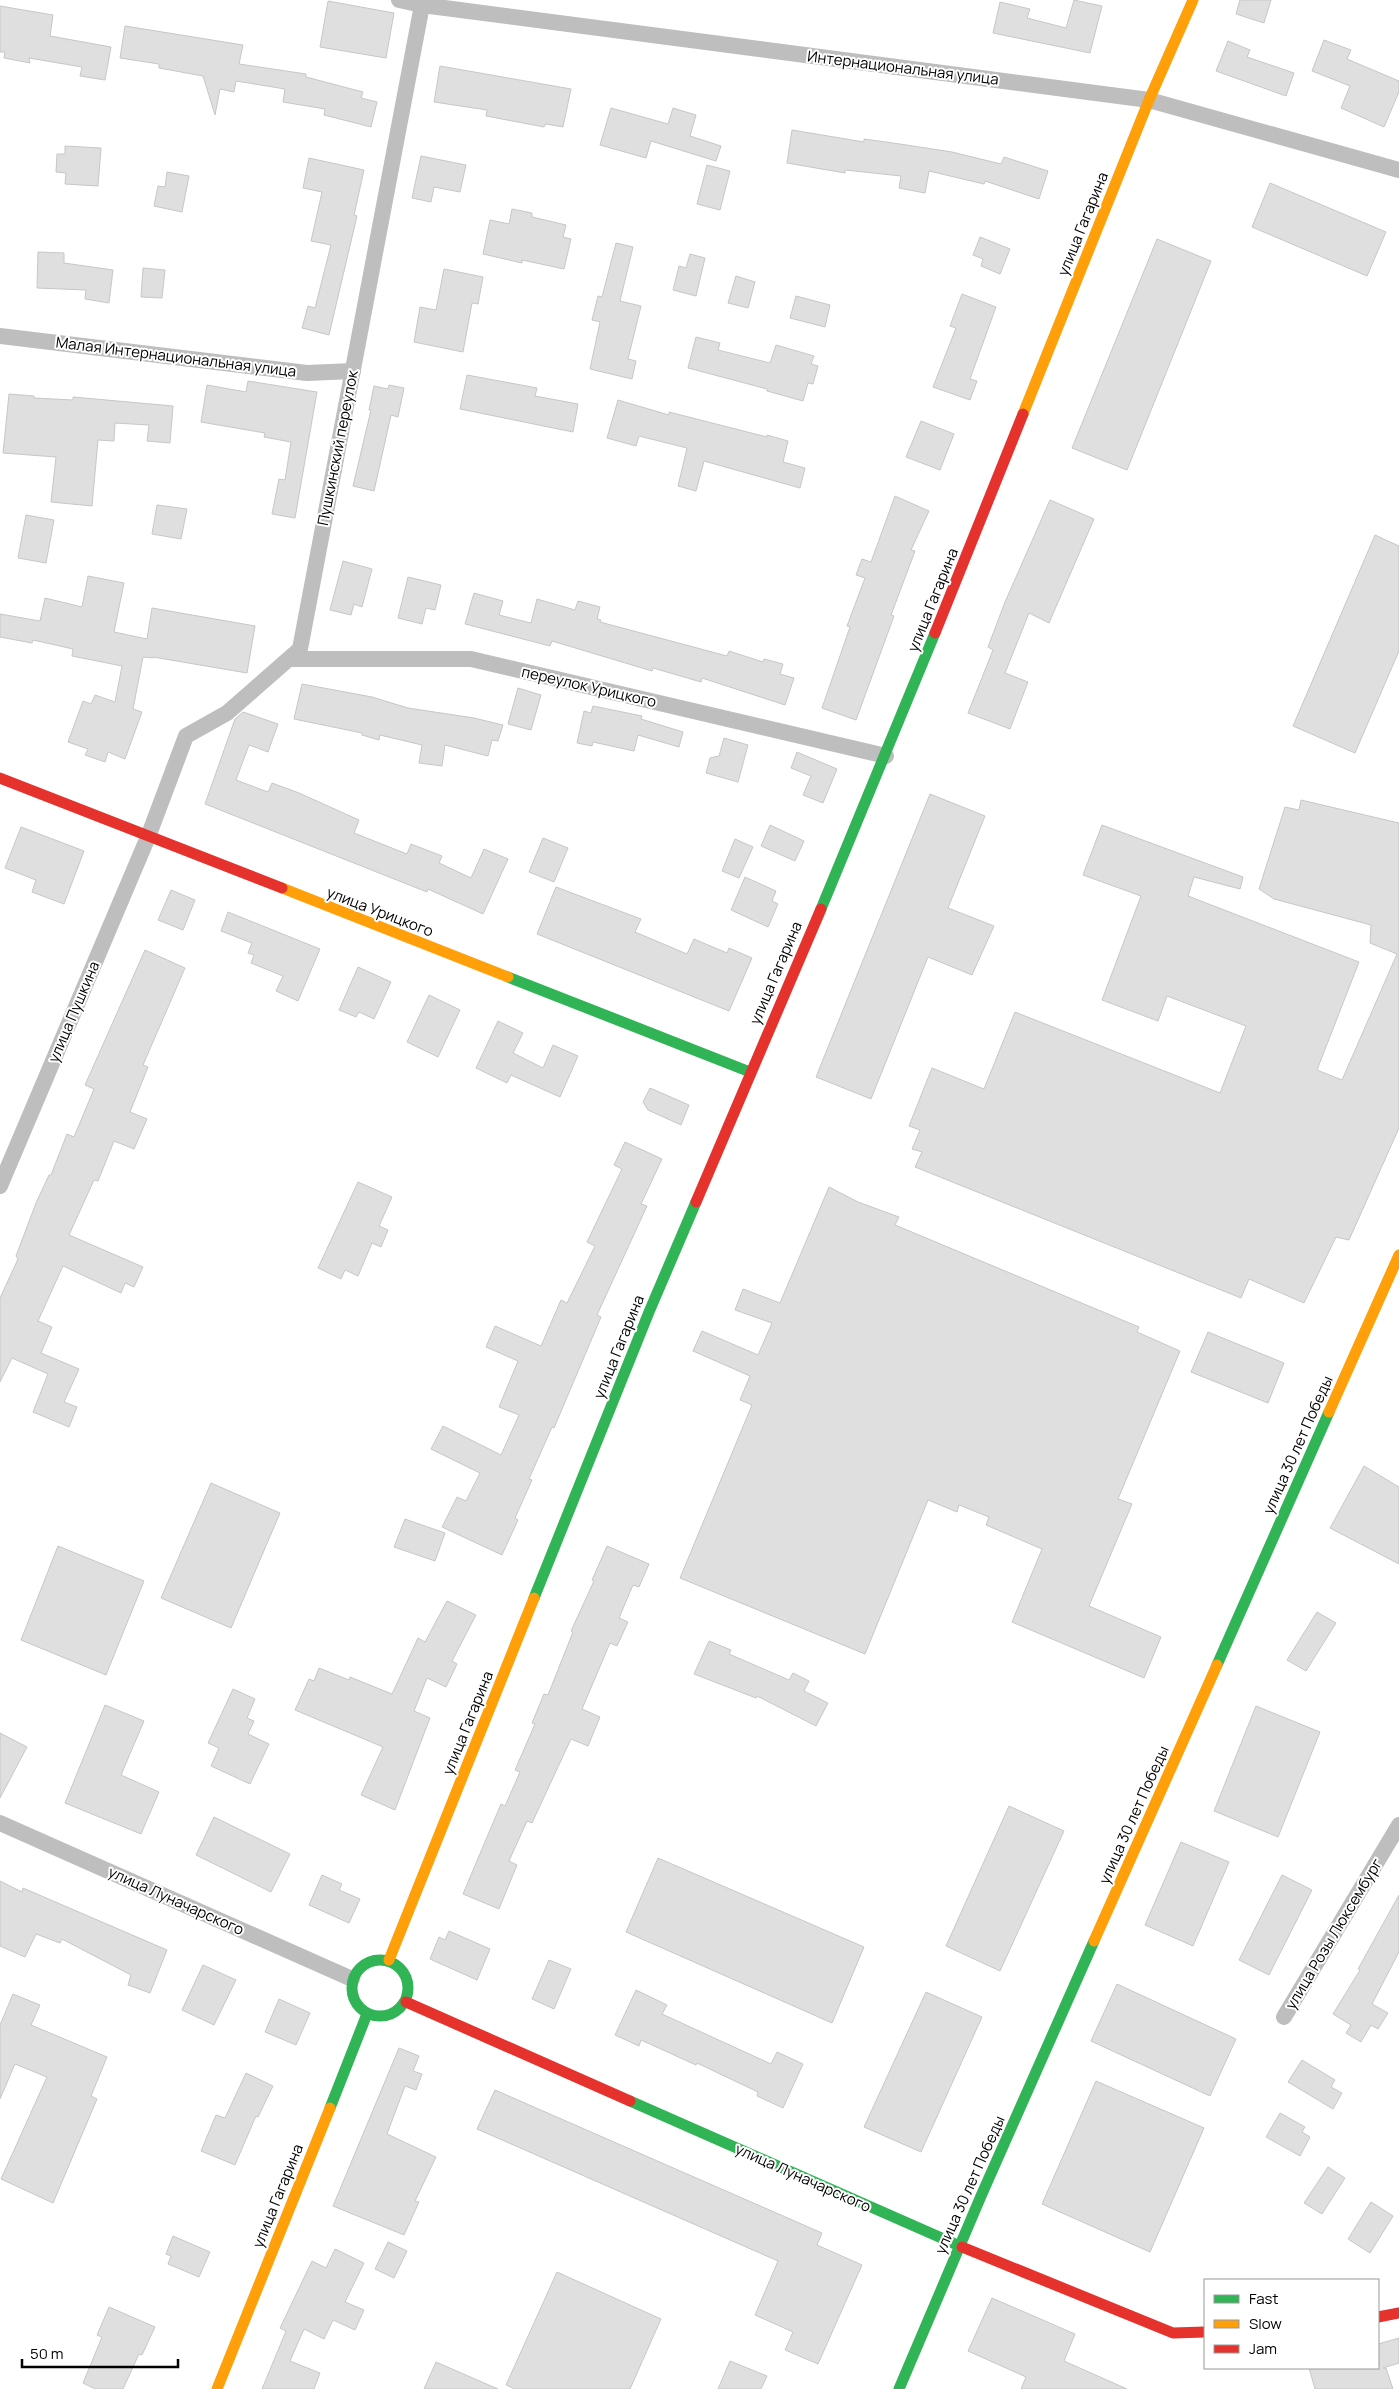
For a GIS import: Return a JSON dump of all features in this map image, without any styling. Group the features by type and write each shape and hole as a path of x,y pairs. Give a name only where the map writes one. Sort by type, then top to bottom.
{"street":[{"name":"Интернациональная улица","path":"399,0 1149,100 1399,170"},
{"name":"улица Гагарина","path":"389,1960 649,1312 886,756 1149,100 1193,0"},
{"name":"Пушкинский переулок","path":"148,837 186,736 227,713 300,649 424,3"},
{"name":"Малая Интернациональная улица","path":"0,336 307,373 353,371"},
{"name":"переулок Урицкого","path":"289,659 472,659 886,756"},
{"name":"улица Урицкого","path":"0,778 750,1072"},
{"name":"улица Пушкина","path":"0,1186 148,837"},
{"name":"улица 30 лет Победы","path":"899,2389 959,2246 1399,1255"},
{"name":"улица Луначарского","path":"0,1822 352,1979"},
{"name":"улица Розы Люксембург","path":"1284,2016 1399,1825"},
{"path":"389,1960 403,1970 409,1985 406,2002 389,2016 367,2014 353,1999 352,1979 366,1962 389,1960"},
{"name":"улица Луначарского","path":"406,2002 959,2246 1173,2333 1204,2332"},
{"name":"улица Гагарина","path":"218,2389 367,2014"},
{"path":"1379,2317 1399,2313"}],"building":[{"path":"1074,0 1102,6 1090,53 993,33 1000,2 1030,9 1027,18 1066,28"},
{"path":"1240,0 1271,0 1264,23 1236,14"},
{"path":"328,1 394,13 386,58 320,47"},
{"path":"0,6 53,15 50,36 111,47 105,80 80,76 82,67 29,58 30,63 4,58 5,52 0,52"},
{"path":"125,26 243,45 239,64 306,74 306,77 363,92 361,98 377,102 371,127 324,115 325,109 283,102 285,89 236,81 234,92 220,89 215,115 203,76 159,68 159,64 120,58"},
{"path":"1324,40 1351,50 1347,59 1399,81 1399,92 1384,127 1341,108 1350,86 1312,71"},
{"path":"1228,41 1250,50 1247,57 1294,73 1286,96 1216,71"},
{"path":"440,66 571,89 563,127 546,124 544,127 486,116 487,110 434,102"},
{"path":"611,108 668,124 673,108 696,115 690,136 721,146 716,161 651,141 646,158 600,145"},
{"path":"792,130 864,142 864,139 952,152 1001,164 1004,157 1048,171 1039,199 985,181 984,184 929,171 925,193 899,188 901,176 845,170 845,173 787,163"},
{"path":"65,146 101,148 98,186 65,184 66,173 56,172 57,154 65,154"},
{"path":"421,156 466,165 460,192 434,187 431,202 412,198"},
{"path":"309,158 364,170 354,215 357,216 329,335 302,328 308,306 315,308 331,245 311,241 322,192 303,188"},
{"path":"707,165 730,171 720,210 697,204"},
{"path":"167,172 189,176 182,212 154,206 158,186 165,187"},
{"path":"1270,183 1386,232 1367,276 1252,227"},
{"path":"512,209 532,213 532,217 566,225 563,237 571,239 564,269 522,260 522,263 483,254 490,220 509,224"},
{"path":"980,237 1010,249 1000,274 981,266 983,259 973,255"},
{"path":"1157,239 1211,261 1127,470 1072,448"},
{"path":"616,243 633,247 620,301 641,306 628,359 636,361 632,379 590,369 600,322 592,320 598,296 602,297"},
{"path":"38,252 64,253 64,263 113,270 109,303 85,299 86,290 37,288"},
{"path":"690,254 705,258 696,296 673,290 679,266 686,268"},
{"path":"143,268 165,270 162,298 141,297"},
{"path":"444,269 483,277 478,304 472,303 463,352 414,342 420,307 436,310"},
{"path":"736,276 755,282 748,308 728,303"},
{"path":"962,294 996,307 970,379 977,381 970,400 933,387 956,328 950,326"},
{"path":"796,296 830,305 825,327 790,318"},
{"path":"696,337 720,343 718,350 770,363 776,345 814,356 811,364 818,366 813,384 808,383 803,401 767,391 767,389 688,368"},
{"path":"467,375 537,388 535,396 578,404 573,432 460,409"},
{"path":"248,381 317,392 295,518 272,514 279,479 285,480 291,442 264,437 265,433 201,422 207,385 246,392"},
{"path":"389,385 404,388 398,417 391,415 374,491 353,486 371,410 369,410 374,386 388,389"},
{"path":"9,394 34,396 34,398 73,400 73,397 173,406 170,443 147,441 149,425 115,423 114,441 98,440 92,506 51,502 56,457 3,453"},
{"path":"618,400 669,415 669,412 788,441 783,462 805,468 800,488 704,461 696,491 678,486 687,448 639,436 636,446 607,438"},
{"path":"921,421 954,434 940,470 906,457"},
{"path":"895,496 929,511 911,550 915,551 891,615 894,616 856,720 822,708 850,627 847,626 865,578 856,575 862,559 871,562"},
{"path":"1050,500 1094,519 1049,623 1029,613 1005,673 1028,682 1010,729 968,713 993,650 988,647 1005,602"},
{"path":"157,505 187,509 181,539 152,534"},
{"path":"26,515 54,520 46,563 18,558"},
{"path":"1375,535 1399,546 1399,651 1355,753 1293,726"},
{"path":"343,561 372,569 362,607 354,604 351,615 330,610"},
{"path":"88,576 124,583 114,632 147,639 152,608 255,626 247,673 153,657 143,657 133,709 142,712 125,759 108,752 105,762 85,755 88,749 68,742 83,701 91,704 95,695 115,702 122,666 72,656 73,649 33,640 32,643 0,637 0,614 40,621 45,598 82,607"},
{"path":"408,577 441,585 435,610 426,608 422,624 398,618"},
{"path":"474,593 503,601 499,615 531,623 537,599 575,610 578,601 600,607 597,619 601,620 600,622 727,656 729,651 763,662 764,659 783,664 780,674 794,678 785,705 702,678 701,682 653,668 652,671 552,641 550,646 465,624"},
{"path":"302,684 372,697 408,708 474,718 503,725 498,741 492,740 488,756 445,745 442,766 419,763 422,745 380,735 379,740 362,735 362,733 294,719"},
{"path":"518,688 541,695 531,730 508,724"},
{"path":"593,706 642,716 641,719 683,732 679,747 638,735 634,751 593,742 592,746 577,743 584,711 591,713"},
{"path":"243,712 278,724 268,752 249,745 236,780 268,792 272,783 299,793 359,820 354,833 407,854 411,844 442,856 439,863 471,878 484,849 508,859 483,914 428,889 427,892 205,804 235,719"},
{"path":"724,738 748,745 738,782 706,773 710,758 719,756"},
{"path":"797,752 837,769 823,803 803,795 811,776 791,768"},
{"path":"930,794 985,816 948,908 994,926 972,975 928,957 871,1099 816,1077"},
{"path":"1301,800 1399,823 1399,1128 1349,1240 1336,1237 1304,1303 1249,1279 1241,1298 915,1167 922,1152 912,1149 920,1130 909,1126 932,1068 984,1089 1015,1012 1220,1093 1246,1026 1167,996 1158,1021 1102,1000 1141,896 1083,875 1102,825 1243,877 1240,889 1194,877 1188,896 1359,962 1317,1070 1342,1080 1397,954 1370,943 1371,925 1274,899 1259,889 1285,807 1299,810"},
{"path":"770,825 804,841 795,861 761,846"},
{"path":"21,827 84,851 64,904 32,892 36,880 5,868"},
{"path":"543,838 568,848 554,882 529,872"},
{"path":"735,839 753,847 739,878 722,871"},
{"path":"745,877 776,891 772,901 778,904 768,927 731,910"},
{"path":"556,887 641,919 635,932 687,954 694,939 727,953 729,948 752,958 729,1011 537,934"},
{"path":"171,890 195,900 183,930 158,920"},
{"path":"228,912 320,949 298,1001 276,991 283,976 251,963 254,955 248,953 252,943 221,931"},
{"path":"145,950 185,968 143,1065 148,1067 130,1112 147,1119 134,1149 114,1141 98,1181 94,1180 69,1235 143,1267 134,1287 125,1283 121,1293 63,1266 38,1321 52,1327 41,1353 79,1369 64,1402 77,1407 69,1427 33,1412 48,1374 12,1358 0,1382 0,1298 18,1259 16,1256 36,1203 49,1175 51,1175 67,1134 74,1137 94,1089 85,1085"},
{"path":"358,967 391,982 374,1019 359,1012 356,1017 339,1010"},
{"path":"429,995 460,1010 438,1057 407,1042"},
{"path":"498,1021 523,1033 513,1053 543,1068 553,1045 578,1056 560,1097 511,1075 507,1083 476,1068"},
{"path":"650,1088 689,1105 681,1125 648,1110 643,1102"},
{"path":"625,1142 662,1159 641,1204 647,1206 597,1315 601,1317 554,1428 552,1427 529,1479 532,1480 515,1518 518,1520 502,1555 442,1527 457,1497 466,1501 480,1473 431,1449 443,1426 501,1455 519,1415 499,1407 518,1361 486,1347 495,1326 541,1346 561,1300 567,1303 595,1246 587,1242 622,1169 614,1165"},
{"path":"358,1182 392,1197 379,1226 388,1230 381,1247 372,1243 358,1276 345,1270 341,1279 318,1268"},
{"path":"829,1187 858,1202 899,1217 895,1225 1139,1327 1137,1332 1180,1351 1118,1499 1132,1504 1089,1606 1161,1637 1144,1678 1012,1622 1042,1549 986,1525 989,1517 959,1505 957,1512 928,1500 865,1654 680,1578 752,1405 740,1400 750,1376 693,1351 702,1331 758,1355 772,1323 735,1310 743,1289 780,1303"},
{"path":"1208,1332 1284,1363 1268,1403 1191,1372"},
{"path":"1364,1466 1399,1487 1399,1564 1330,1528"},
{"path":"211,1483 280,1513 231,1628 161,1598"},
{"path":"405,1519 445,1533 435,1561 394,1547"},
{"path":"58,1546 144,1581 106,1675 21,1640"},
{"path":"607,1546 649,1564 639,1587 633,1585 619,1618 628,1622 617,1646 610,1643 582,1709 600,1717 588,1746 571,1739 532,1823 527,1821 509,1861 517,1865 499,1909 463,1894 501,1804 505,1806 520,1772 515,1770 535,1724 532,1723 544,1694 548,1695 573,1632 571,1631 594,1581 592,1580"},
{"path":"447,1601 476,1615 452,1661 457,1664 446,1687 427,1678 414,1711 430,1718 395,1810 361,1795 383,1747 295,1710 309,1679 314,1681 319,1668 349,1680 350,1677 392,1694 418,1638 425,1642"},
{"path":"1317,1612 1336,1623 1306,1671 1287,1660"},
{"path":"709,1641 731,1650 729,1654 789,1680 793,1673 809,1681 804,1691 828,1703 816,1726 757,1696 756,1698 694,1674"},
{"path":"233,1689 255,1699 247,1718 254,1721 248,1734 269,1744 250,1784 211,1766 219,1748 208,1743"},
{"path":"105,1705 144,1721 121,1775 159,1792 141,1834 65,1803"},
{"path":"1256,1706 1320,1732 1278,1837 1214,1811"},
{"path":"0,1733 27,1747 0,1798"},
{"path":"1009,1806 1064,1831 1000,1971 946,1946"},
{"path":"214,1817 290,1854 271,1892 196,1855"},
{"path":"1181,1842 1229,1862 1193,1946 1145,1925"},
{"path":"658,1858 864,1947 832,2023 626,1932"},
{"path":"322,1875 342,1884 339,1890 360,1899 349,1923 309,1905"},
{"path":"1282,1875 1312,1890 1269,1975 1239,1960"},
{"path":"0,1881 22,1892 23,1888 167,1950 150,1993 128,1985 131,1975 62,1939 60,1943 36,1934 25,1957 0,1946"},
{"path":"1399,1895 1399,1952 1372,2004 1388,2013 1378,2029 1371,2025 1361,2042 1346,2033 1351,2025 1333,2014 1360,1970 1358,1969"},
{"path":"449,1931 490,1949 477,1980 430,1959 439,1937 445,1940"},
{"path":"549,1960 571,1969 554,2009 532,1999"},
{"path":"203,1965 236,1980 214,2025 182,2010"},
{"path":"1117,1984 1236,2039 1210,2096 1091,2041"},
{"path":"636,1990 667,2005 662,2014 771,2064 777,2052 803,2064 783,2108 757,2096 758,2092 697,2063 696,2065 641,2040 639,2046 615,2035"},
{"path":"926,1992 982,2017 921,2152 864,2127"},
{"path":"13,1994 40,2005 31,2025 107,2057 91,2096 97,2099 53,2203 1,2179 47,2077 15,2064 0,2099 0,2025"},
{"path":"279,1999 310,2013 296,2045 265,2032"},
{"path":"399,2048 419,2056 413,2071 422,2074 416,2090 405,2086 387,2134 436,2157 415,2201 419,2202 404,2235 333,2206"},
{"path":"1302,2060 1335,2080 1331,2087 1342,2093 1333,2109 1288,2082"},
{"path":"246,2073 273,2086 258,2117 256,2116 235,2165 201,2151 216,2115 225,2118"},
{"path":"1096,2081 1204,2128 1150,2252 1042,2204"},
{"path":"495,2090 822,2233 817,2245 862,2265 818,2364 785,2350 793,2332 755,2315 778,2261 477,2129"},
{"path":"1280,2113 1305,2127 1302,2132 1310,2137 1300,2156 1266,2137"},
{"path":"1328,2167 1345,2178 1322,2214 1304,2203"},
{"path":"1371,2202 1393,2216 1370,2253 1348,2239"},
{"path":"173,2236 210,2252 199,2277 168,2264 171,2256 166,2254"},
{"path":"388,2242 407,2251 394,2278 375,2269"},
{"path":"335,2249 364,2263 345,2302 364,2310 355,2330 333,2320 324,2339 304,2329 290,2361 320,2373 314,2389 262,2389 286,2331 280,2328 312,2261 326,2268"},
{"path":"557,2272 661,2319 630,2389 515,2389 506,2385"},
{"path":"992,2298 1075,2334 1064,2361 1127,2389 1021,2389 1026,2377 968,2351"},
{"path":"109,2307 155,2327 142,2355 139,2354 123,2389 95,2389 83,2383 102,2337 97,2335"},
{"path":"1399,2338 1399,2363 1383,2368 1386,2368 1393,2389 1315,2389 1309,2369 1379,2369 1379,2344"},
{"path":"730,2361 767,2376 761,2389 718,2389"},
{"path":"436,2362 498,2389 424,2389"}],"traffic: fast":[{"path":"821,909 935,633"},
{"path":"508,977 750,1072"},
{"path":"534,1598 649,1312 696,1202"},
{"path":"1217,1665 1329,1412"},
{"path":"899,2389 981,2196 1094,1941"},
{"path":"375,1960 385,1960 400,1968 406,1977 408,1988 406,1999 400,2008 385,2016 375,2016 364,2011 357,2004 352,1993 352,1983 357,1972 364,1965 375,1960"},
{"path":"330,2108 367,2014"},
{"path":"630,2101 962,2247"}],"traffic: slow":[{"path":"1023,414 1149,100 1193,0"},
{"path":"282,888 508,977"},
{"path":"1329,1412 1399,1255"},
{"path":"389,1960 534,1598"},
{"path":"1094,1941 1217,1665"},
{"path":"217,2389 330,2108"}],"traffic: jam":[{"path":"935,633 1023,414"},
{"path":"0,778 282,888"},
{"path":"696,1202 821,909"},
{"path":"406,2002 630,2101"},
{"path":"962,2247 1173,2333 1204,2332"},
{"path":"1379,2317 1399,2313"}]}
